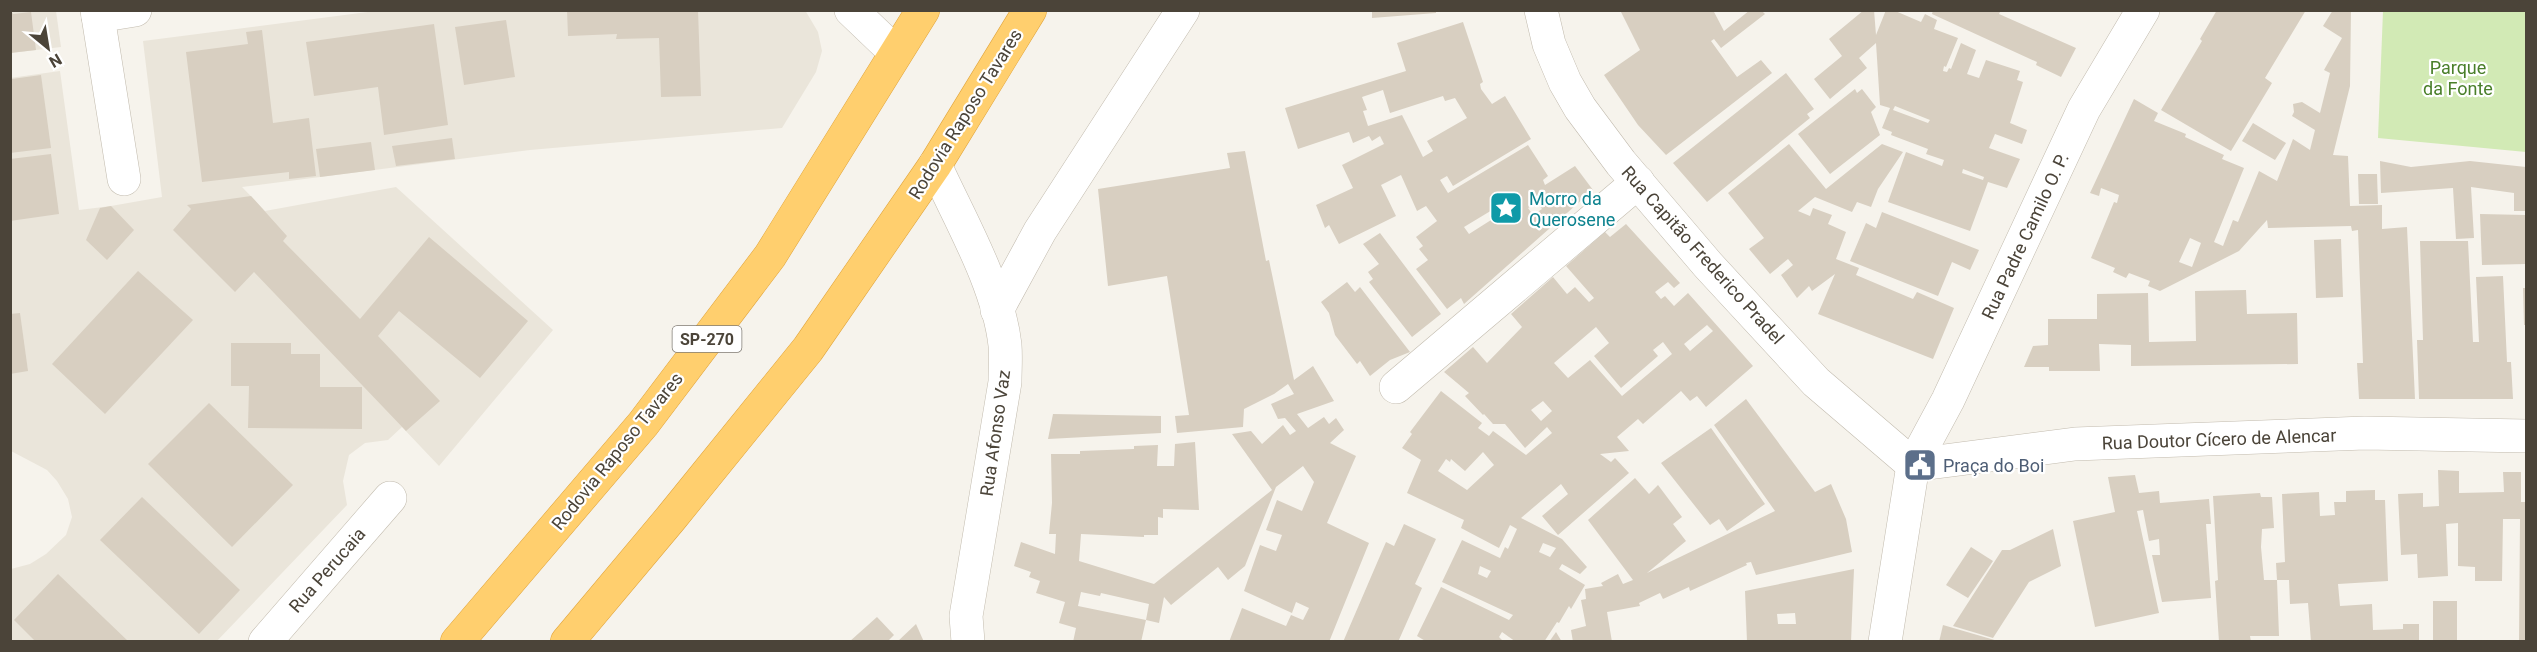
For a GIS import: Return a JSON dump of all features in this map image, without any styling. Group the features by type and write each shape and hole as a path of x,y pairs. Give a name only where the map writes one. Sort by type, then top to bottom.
{"highway":[{"name":"Rodovia Raposo Tavares","path":"457,642 644,424 770,256 923,10"},
{"name":"Rodovia Raposo Tavares","path":"567,642 808,349 935,165 1030,10"}],"street":[{"path":"124,178 98,13 135,10"},
{"path":"851,10 895,52"},
{"path":"997,310 1040,231 1183,10"},
{"name":"Rua Capitão Frederico Pradel","path":"1541,10 1545,31 1557,64 1580,108 1621,163 1708,265 1816,382 1913,465"},
{"name":"Rua Padre Camilo O. P.","path":"1885,642 1913,465 1948,400 2084,109 2143,10"},
{"name":"Rua Afonso Vaz","path":"935,165 979,262 997,310 1005,345 1005,382 966,616 968,642"},
{"path":"1396,387 1638,182"},
{"name":"Rua Doutor Cícero de Alencar","path":"1913,465 2074,444 2365,433 2526,436"},
{"name":"Rua Perucaia","path":"265,642 390,498"}],"shaded area":[{"path":"383,10 805,10 818,32 822,51 816,72 782,128 530,150 242,187 265,211 396,187 553,330 439,466 402,427 388,440 365,443 349,455 343,481 347,505 216,642 11,641 11,569 30,564 46,554 66,535 72,517 68,499 47,470 11,451 10,78 60,71 79,210 162,197 143,41"},
{"path":"10,11 56,11 61,47 11,53"}],"green space":[{"name":"Parque da Fonte","path":"2383,11 2526,11 2526,152 2378,138"}],"building":[{"path":"10,10 13,14 31,12 36,50 10,53"},
{"path":"567,10 698,10 701,96 661,97 659,38 616,39 617,34 568,36"},
{"path":"1372,10 1436,10 1436,13 1372,18"},
{"path":"1620,10 1713,10 1724,31 1750,10 1761,10 1765,14 1721,48 1714,39 1711,41 1737,77 1761,60 1772,73 1666,155 1638,125 1604,75 1640,50"},
{"path":"1864,10 1874,10 1876,35 1886,10 1893,10 1921,22 1925,14 1937,20 1934,29 1958,38 1943,71 1947,72 1949,68 1951,69 1961,43 1976,50 1967,74 1979,78 1986,60 2020,71 2017,80 2023,82 2010,123 2027,130 2022,144 1995,134 1989,148 2020,159 2007,188 1988,182 1970,231 1888,202 1906,152 1942,166 1944,160 1926,154 1928,149 1891,135 1892,132 1882,128 1890,108 1880,105 1876,43 1859,58 1867,68 1830,99 1814,79 1842,56 1829,39","holes":["1895,106 1930,120 1928,123 1893,110","1963,169 1984,177 1983,180 1962,173"]},
{"path":"1933,10 2001,10 1999,14 2076,48 2061,77 2036,65 2037,62 1932,14"},
{"path":"2217,10 2306,10 2265,78 2272,83 2231,151 2161,110 2202,41 2200,39"},
{"path":"2333,10 2351,10 2350,86 2333,155 2348,156 2350,206 2382,205 2382,229 2407,227 2415,399 2359,399 2357,363 2363,363 2358,230 2352,231 2351,226 2268,228 2267,220 2239,251 2160,291 2148,286 2150,281 2129,273 2126,278 2113,272 2115,268 2091,258 2119,195 2101,188 2099,196 2090,193 2134,99 2158,113 2154,121 2186,134 2185,137 2224,155 2222,159 2244,168 2214,242 2223,246 2233,220 2238,222 2259,171 2277,181 2293,139 2310,150 2315,130 2292,116 2293,104 2302,102 2320,113 2330,73 2324,70 2342,38 2323,26","holes":["2190,238 2201,243 2192,267 2179,262"]},
{"path":"506,20 515,77 464,85 455,27"},
{"path":"1463,22 1483,82 1480,84 1481,89 1492,104 1505,96 1531,139 1453,186 1447,176 1440,180 1448,193 1528,145 1548,176 1543,180 1545,185 1575,166 1593,190 1464,304 1461,298 1447,309 1416,269 1428,260 1419,249 1423,246 1416,237 1437,221 1426,206 1417,211 1401,175 1381,185 1396,216 1339,244 1329,225 1325,228 1316,205 1353,188 1342,165 1384,144 1380,136 1372,141 1369,136 1353,143 1349,132 1298,149 1285,108 1406,71 1397,43","holes":["1383,90 1390,113 1443,96 1445,101 1455,98 1467,118 1427,141 1433,151 1423,157 1402,115 1368,126 1363,111 1367,110 1362,97","1517,195 1521,201 1469,234 1464,227","1537,202 1542,209 1533,215 1528,208"]},
{"path":"434,24 448,125 384,135 378,87 314,96 306,42"},
{"path":"262,30 273,123 309,118 316,176 289,179 289,172 202,182 186,52 248,44 246,32"},
{"path":"1786,73 1814,109 1807,114 1810,118 1707,202 1673,163"},
{"path":"41,75 51,148 10,153 12,79"},
{"path":"1855,89 1857,93 1862,89 1876,107 1871,112 1880,135 1830,174 1798,134"},
{"path":"2253,123 2286,143 2275,160 2242,141"},
{"path":"452,138 455,159 396,166 392,146"},
{"path":"371,142 375,170 320,177 316,149"},
{"path":"1789,144 1826,189 1882,144 1903,152 1878,189 1871,207 1857,202 1852,212 1815,197 1798,211 1810,216 1813,208 1832,215 1828,224 1846,232 1836,259 1859,268 1856,275 1913,299 1917,292 1954,308 1933,359 1818,314 1835,274 1812,291 1809,286 1797,298 1781,275 1793,265 1788,259 1770,274 1749,249 1764,238 1728,193"},
{"path":"1245,151 1266,261 1269,260 1294,380 1313,366 1334,401 1297,414 1308,428 1324,417 1329,424 1336,418 1344,430 1330,443 1356,456 1327,523 1369,543 1329,642 1229,642 1242,608 1286,626 1291,615 1303,620 1309,608 1296,602 1292,613 1244,591 1260,545 1276,551 1282,535 1266,530 1277,500 1302,511 1314,482 1303,466 1276,487 1245,566 1228,580 1218,567 1171,605 1164,597 1159,623 1146,620 1141,642 1073,642 1076,628 1059,623 1065,602 1036,593 1040,581 1029,577 1031,572 1014,566 1021,542 1055,554 1056,534 1049,534 1052,503 1051,454 1080,454 1080,451 1134,449 1134,446 1158,445 1157,466 1174,466 1175,444 1195,442 1199,510 1163,509 1163,518 1158,517 1158,535 1144,535 1144,537 1081,534 1079,561 1154,584 1272,490 1232,434 1251,431 1262,444 1283,425 1290,435 1296,431 1285,418 1278,419 1271,404 1294,394 1288,384 1244,409 1243,427 1177,433 1175,416 1189,415 1167,276 1108,286 1098,189 1230,168 1227,153","holes":["1081,592 1100,596 1101,593 1149,604 1146,620 1078,606"]},
{"path":"51,154 59,214 10,221 10,159"},
{"path":"2380,161 2411,167 2470,161 2526,167 2526,211 2514,211 2514,193 2471,187 2474,238 2456,239 2453,188 2381,193"},
{"path":"2358,174 2377,174 2378,204 2359,204"},
{"path":"251,196 287,236 283,241 360,319 429,237 528,321 480,378 399,311 378,336 440,401 406,431 254,272 235,292 173,230 191,209 187,205"},
{"path":"111,206 134,230 107,260 86,240 100,208"},
{"path":"1882,212 1979,250 1970,270 1952,262 1938,296 1850,261 1866,223 1876,228"},
{"path":"2480,214 2526,215 2526,264 2482,265"},
{"path":"1626,224 1680,283 1674,288 1668,282 1655,292 1661,299 1665,296 1674,306 1688,293 1753,366 1706,407 1697,396 1690,401 1681,391 1643,424 1638,419 1617,437 1629,451 1600,454 1611,462 1615,458 1629,473 1558,535 1542,516 1568,494 1561,484 1521,518 1562,539 1587,567 1580,574 1562,564 1559,569 1585,585 1571,609 1569,606 1544,642 1516,642 1502,632 1499,637 1504,642 1427,642 1417,636 1441,587 1509,620 1513,615 1442,582 1462,540 1500,558 1505,547 1508,549 1517,529 1510,525 1499,548 1461,528 1464,520 1407,493 1421,460 1402,448 1412,434 1410,432 1441,391 1482,423 1478,428 1489,436 1493,431 1526,455 1552,433 1547,427 1525,448 1505,424 1493,424 1483,415 1465,396 1469,393 1444,372 1473,347 1487,363 1522,327 1511,314 1553,277 1567,294 1575,287 1589,302 1594,298 1566,266 1605,232 1610,237","holes":["1707,325 1713,331 1690,351 1684,344","1596,327 1609,343 1594,356 1621,388 1658,356 1653,350 1663,342 1672,354 1622,396 1590,360 1568,378 1554,363","1543,401 1552,411 1541,421 1531,410","1483,452 1494,465 1467,490 1438,471 1446,459 1450,462 1451,459 1465,471","1543,543 1556,548 1550,557 1539,552","1480,566 1491,571 1487,578 1478,574"]},
{"path":"1380,233 1441,314 1412,337 1369,282 1373,279 1368,272 1379,264 1363,244"},
{"path":"2341,239 2343,297 2316,298 2314,240"},
{"path":"2420,241 2468,241 2473,342 2479,342 2476,277 2503,276 2507,362 2511,362 2513,399 2419,399 2417,340 2423,340"},
{"path":"138,271 193,320 105,414 52,364"},
{"path":"1347,282 1355,292 1360,287 1410,352 1390,360 1370,376 1360,361 1357,364 1335,335 1329,313 1321,302"},
{"path":"2523,288 2526,288 2526,325 2524,325"},
{"path":"2246,290 2247,314 2297,313 2298,364 2131,366 2131,345 2099,344 2100,371 2049,371 2049,367 2024,367 2033,346 2048,345 2048,319 2097,319 2097,294 2148,293 2149,342 2196,341 2195,291"},
{"path":"20,313 28,371 10,374 10,314"},
{"path":"231,343 291,343 291,354 320,354 320,387 362,387 362,429 248,428 249,386 231,386"},
{"path":"1746,399 1815,492 1831,484 1846,519 1852,552 1756,575 1751,562 1746,563 1747,565 1690,591 1689,587 1663,599 1660,593 1639,603 1640,606 1607,612 1612,642 1573,642 1571,630 1586,626 1581,600 1586,599 1585,589 1603,586 1601,583 1618,574 1623,584 1633,580 1588,520 1635,478 1649,494 1658,485 1682,517 1673,524 1686,541 1647,573 1775,511 1714,425"},
{"path":"209,403 293,485 232,547 148,464"},
{"path":"1053,414 1161,416 1161,433 1048,439"},
{"path":"1711,428 1765,504 1727,531 1719,519 1710,525 1661,463"},
{"path":"2438,470 2459,471 2459,493 2504,492 2503,472 2521,472 2521,502 2526,502 2526,642 2519,642 2520,519 2503,519 2502,581 2475,581 2475,567 2458,566 2458,523 2446,524 2448,576 2418,578 2417,554 2401,555 2398,494 2423,493 2423,507 2439,506"},
{"path":"2135,475 2139,493 2159,491 2160,503 2209,499 2211,524 2206,524 2211,598 2162,602 2152,555 2160,555 2159,539 2149,541 2143,510 2137,511 2159,613 2095,627 2073,521 2115,512 2108,477"},
{"path":"2375,490 2375,500 2385,500 2388,581 2338,584 2340,606 2372,604 2373,630 2403,629 2403,624 2419,624 2419,642 2311,642 2308,603 2290,604 2289,580 2277,580 2276,563 2285,562 2282,494 2319,492 2320,516 2335,515 2334,502 2346,502 2346,491"},
{"path":"2260,493 2261,497 2272,497 2274,528 2262,529 2261,547 2264,580 2277,580 2279,636 2250,636 2251,642 2219,642 2213,496"},
{"path":"142,497 240,590 199,634 100,540"},
{"path":"1404,524 1436,539 1415,584 1422,588 1398,642 1343,642 1386,542 1394,546"},
{"path":"2053,529 2061,566 2029,582 1993,638 1953,626 2002,550 2010,550"},
{"path":"1971,547 1993,561 1968,598 1946,585"},
{"path":"1854,569 1851,642 1747,642 1745,591","holes":["1795,613 1796,624 1778,624 1777,614"]},
{"path":"58,574 129,642 36,642 14,620"},
{"path":"2433,601 2457,601 2457,642 2433,642"},
{"path":"877,617 894,635 887,642 849,642"},
{"path":"916,624 924,642 897,642"},
{"path":"1943,625 1998,641 1998,642 1939,642"},
{"path":"1556,632 1562,642 1549,642"}],"place":[{"name":"Morro da Querosene","path":"1506,208"},
{"name":"Praça do Boi","path":"1920,465"}]}
